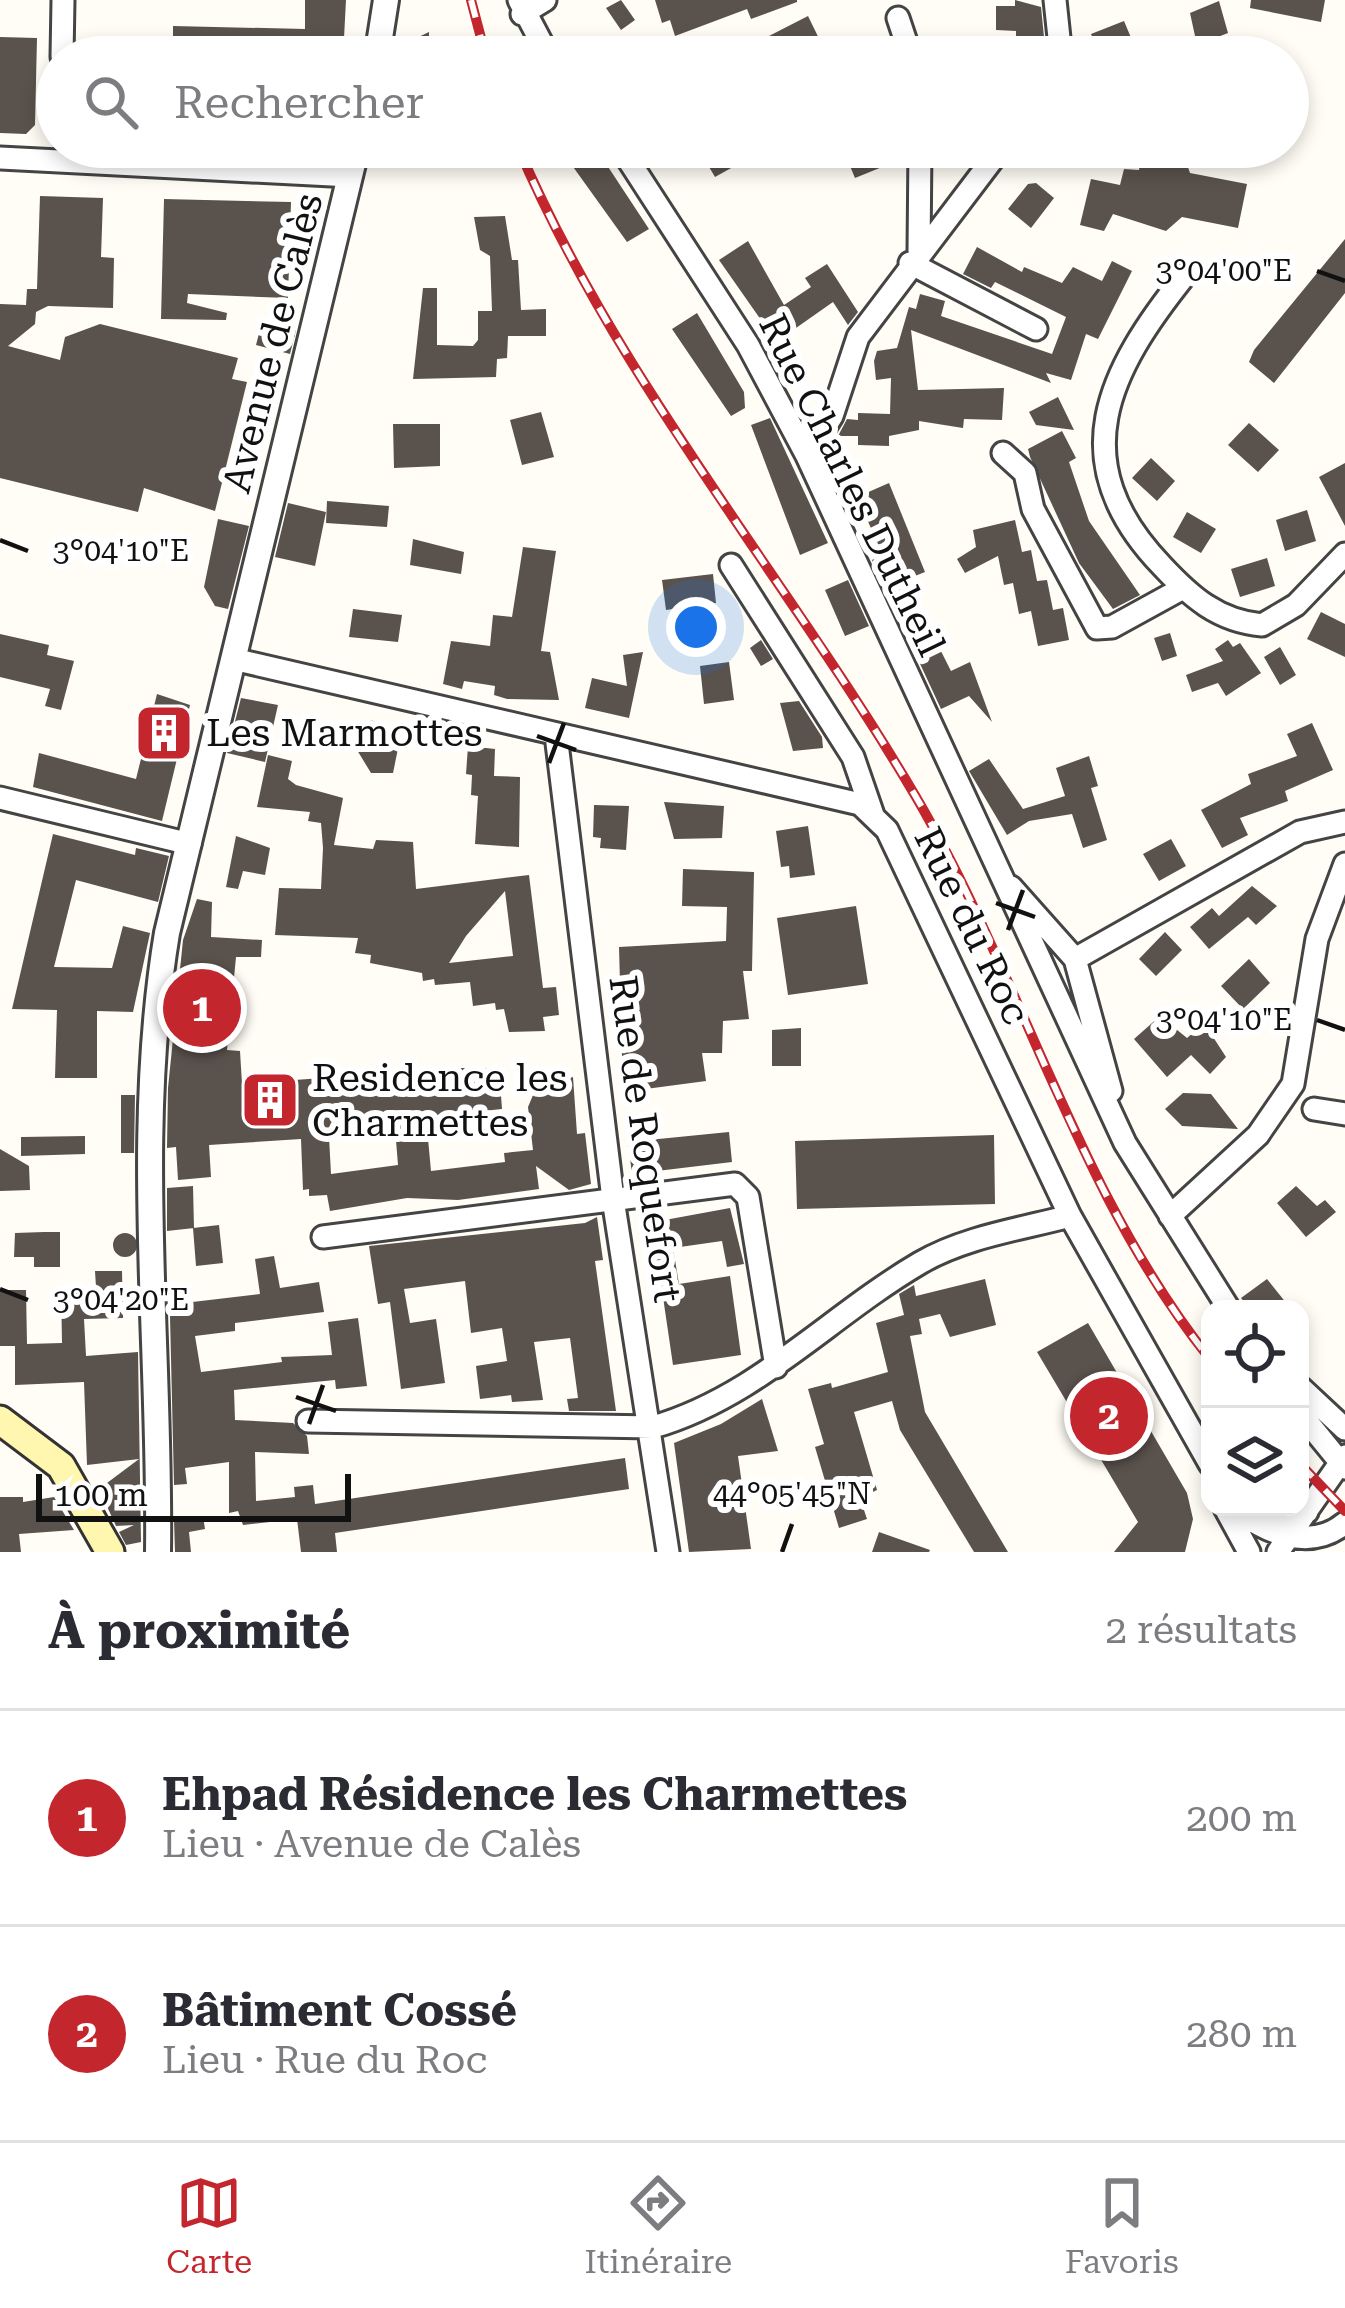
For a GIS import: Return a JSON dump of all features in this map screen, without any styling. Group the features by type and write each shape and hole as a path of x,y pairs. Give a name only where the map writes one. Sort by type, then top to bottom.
{"main road":[{"path":"0,1420 61,1466 110,1552"}],"street":[{"path":"62,36 63,0"},
{"path":"380,36 386,0"},
{"path":"537,36 521,7 545,0"},
{"path":"1055,0 1058,36"},
{"path":"898,18 904,36"},
{"path":"0,158 36,156"},
{"path":"246,168 351,176"},
{"name":"Avenue de Calès","path":"158,1552 150,1049 166,933 353,168"},
{"name":"Rue Charles Dutheil","path":"634,168 748,345 807,456 1125,1143 1223,1300"},
{"path":"915,257 919,168"},
{"path":"807,456 832,416 858,337 986,168"},
{"path":"915,257 1036,329"},
{"path":"1186,274 1144,324 1117,374 1106,414 1108,482 1134,537 1183,588 1215,613 1262,625 1296,605 1345,554"},
{"path":"1003,453 1025,473 1033,509 1097,628 1112,627 1183,588"},
{"path":"730,566 853,757 874,815"},
{"name":"Rue du Roc","path":"233,659 842,797 874,815 887,830 1070,1216 1201,1445"},
{"name":"Rue de Roquefort","path":"556,735 613,1198 653,1427 668,1552"},
{"path":"0,798 190,844"},
{"path":"1075,959 1300,832 1345,822"},
{"path":"1170,1216 1258,1135 1293,1084 1317,939 1345,864"},
{"name":"Rue Charles Dutheil","path":"995,868 1075,959 1125,1143"},
{"path":"1314,1109 1345,1114"},
{"path":"323,1237 735,1184 748,1197 776,1367"},
{"path":"308,1421 653,1427 704,1413 921,1262 970,1242 1070,1216"},
{"path":"1309,1396 1345,1429"},
{"path":"1309,1423 1343,1463 1309,1509"},
{"path":"1233,1516 1249,1552"},
{"path":"1241,1516 1264,1533 1314,1552"},
{"path":"1285,1543 1304,1516"},
{"path":"1285,1543 1314,1540 1345,1527 1345,1550"}],"building":[{"path":"305,0 346,0 344,36 173,36 173,26 305,29"},
{"path":"621,0 635,20 621,30 606,8"},
{"path":"655,0 797,2 751,19 747,9 675,36 670,20 662,23"},
{"path":"1015,0 1041,7 1044,36 996,30 996,6 1015,6"},
{"path":"1251,0 1325,0 1321,22 1250,8"},
{"path":"1219,1 1228,33 1195,36 1190,13"},
{"path":"808,16 818,36 769,36"},
{"path":"1124,21 1130,36 1092,36"},
{"path":"0,37 36,38 35,125 26,134 0,133"},
{"path":"574,168 609,168 649,229 627,242"},
{"path":"710,168 731,168 715,177"},
{"path":"851,168 880,168 855,178"},
{"path":"1188,168 1190,173 1247,184 1238,228 1182,217 1166,231 1113,214 1104,231 1080,225 1091,179 1120,185 1124,169"},
{"path":"1036,183 1054,198 1031,228 1008,209 1028,184"},
{"path":"40,196 103,198 101,257 114,258 113,308 48,306 36,312 35,324 8,346 60,360 65,337 100,324 238,358 232,379 247,382 215,511 144,488 138,512 0,478 0,304 26,305 27,289 37,289"},
{"path":"164,199 291,202 288,298 188,294 187,303 227,313 226,320 161,319"},
{"path":"505,216 512,260 518,260 521,310 546,309 546,336 508,336 507,358 497,359 496,377 413,379 423,288 437,288 437,345 473,346 478,340 478,311 492,311 490,256 480,250 474,217"},
{"path":"1345,239 1345,293 1274,383 1249,362 1254,350"},
{"path":"748,241 784,305 811,287 805,278 827,264 858,312 848,325 833,302 786,335 782,331 773,337 719,260"},
{"path":"977,247 1022,272 1024,267 1062,283 1073,267 1102,281 1112,261 1132,271 1098,339 1086,334 1071,380 1046,373 1051,383 911,330 918,390 1004,388 1002,420 964,419 963,428 919,421 919,430 889,436 889,446 858,445 858,436 838,436 847,419 858,420 858,413 890,414 891,378 876,380 874,361 877,351 897,348 909,307 916,309 920,294 945,301 941,316 1052,354 1066,317 995,282 991,288 963,274"},
{"path":"697,313 744,392 745,408 731,416 672,329"},
{"path":"262,322 296,330 290,354 256,345"},
{"path":"1058,397 1074,430 1036,425 1029,412"},
{"path":"541,412 554,457 522,465 510,420"},
{"path":"770,418 828,543 800,555 751,425"},
{"path":"1249,423 1279,450 1258,472 1228,445"},
{"path":"393,424 440,424 440,466 394,468"},
{"path":"1062,431 1076,458 1069,462 1089,521 1140,595 1113,609 1079,563 1030,457 1028,449"},
{"path":"1151,458 1175,481 1157,501 1132,478"},
{"path":"1345,463 1345,526 1319,477"},
{"path":"889,483 925,572 905,580 951,671 970,662 992,722 969,696 941,709 872,560 883,555 857,497"},
{"path":"327,501 389,506 387,527 326,523"},
{"path":"288,503 326,512 315,566 275,557"},
{"path":"1307,510 1316,541 1285,551 1276,520"},
{"path":"1187,512 1216,529 1201,553 1173,537"},
{"path":"218,519 249,526 228,609 215,606 204,587"},
{"path":"1015,520 1022,552 1031,550 1037,581 1047,580 1053,610 1063,608 1069,640 1038,646 1031,611 1019,614 1013,583 1004,585 998,556 965,573 957,559 976,547 973,530"},
{"path":"413,539 464,552 461,574 410,565"},
{"path":"523,547 556,551 541,651 550,652 559,700 507,699 494,695 495,686 464,681 462,689 443,684 451,641 490,646 493,615 512,617"},
{"path":"1267,558 1275,586 1240,597 1231,569"},
{"path":"713,574 716,603 666,610 662,580"},
{"path":"848,580 869,626 845,636 825,590"},
{"path":"353,609 402,615 398,642 349,637"},
{"path":"1321,612 1345,624 1345,657 1307,639"},
{"path":"1170,633 1177,656 1162,661 1154,638"},
{"path":"0,634 49,645 47,655 74,661 61,710 45,706 50,689 0,677"},
{"path":"761,640 773,659 761,666 750,648"},
{"path":"1228,640 1233,647 1240,643 1261,673 1226,696 1218,683 1192,692 1186,675 1223,661 1215,649"},
{"path":"1280,647 1296,675 1280,685 1264,657"},
{"path":"643,652 629,718 585,708 592,678 627,686 623,655"},
{"path":"729,662 734,700 704,704 700,666"},
{"path":"157,694 190,705 162,821 33,787 39,753 136,779"},
{"path":"241,698 278,705 265,762 227,753"},
{"path":"799,701 822,737 823,748 793,751 780,703"},
{"path":"370,720 402,729 393,773 371,773 357,750 383,738"},
{"path":"1312,723 1333,770 1285,791 1288,801 1240,818 1248,835 1222,848 1201,810 1251,784 1248,774 1297,756 1287,734"},
{"path":"468,746 495,749 494,776 520,777 519,847 475,844 478,796 471,795 472,775 466,774"},
{"path":"268,755 292,761 288,779 296,785 343,798 334,845 373,849 376,840 413,842 416,889 529,875 543,988 556,987 559,1015 543,1017 545,1031 509,1032 504,1009 496,1010 495,1003 473,1006 470,982 435,985 434,979 423,981 422,973 370,963 371,955 355,953 358,938 275,935 279,888 321,889 321,823 308,821 310,812 257,807","holes":["505,891 513,956 449,963"]},
{"path":"1089,756 1098,786 1091,788 1107,840 1083,848 1072,814 1029,821 1007,835 969,771 989,759 1023,809 1065,796 1056,768"},
{"path":"664,802 724,806 722,838 674,839"},
{"path":"594,805 629,806 626,850 600,848 601,838 593,837"},
{"path":"808,826 815,875 790,878 789,866 781,867 776,831"},
{"path":"53,834 135,855 136,848 169,856 158,902 76,880 54,967 112,968 123,926 150,933 133,1012 97,1011 97,1078 55,1078 57,1010 12,1009"},
{"path":"236,836 270,848 265,875 243,871 238,889 226,887"},
{"path":"1171,839 1186,866 1159,881 1143,854"},
{"path":"683,869 754,872 752,971 743,971 749,1019 723,1021 722,1053 702,1053 706,1081 623,1092 619,947 726,941 727,907 682,906"},
{"path":"1252,886 1277,906 1256,925 1248,917 1209,949 1190,927 1212,908 1219,916"},
{"path":"197,899 212,902 211,937 262,940 261,957 236,957 227,1050 240,1051 242,1084 322,1078 325,1089 435,1076 434,1071 450,1068 499,1068 502,1109 426,1117 431,1171 505,1162 504,1153 533,1150 528,1107 536,1088 573,1077 577,1134 585,1133 591,1184 569,1190 536,1166 539,1189 458,1200 407,1198 330,1211 327,1195 309,1196 309,1189 303,1190 301,1139 209,1145 211,1177 178,1180 176,1147 167,1148 168,1088 183,940","holes":["395,1128 398,1165 331,1174 329,1137"]},
{"path":"856,906 868,984 788,995 777,918"},
{"path":"1165,932 1182,950 1156,976 1139,959"},
{"path":"1249,959 1270,983 1243,1009 1221,986"},
{"path":"1160,1016 1187,1038 1204,1023 1226,1057 1210,1074 1191,1055 1167,1077 1134,1039"},
{"path":"801,1028 801,1066 772,1066 772,1030"},
{"path":"1183,1093 1211,1094 1238,1129 1182,1126 1165,1109"},
{"path":"121,1095 135,1095 134,1153 121,1153"},
{"path":"729,1132 732,1162 632,1174 628,1142"},
{"path":"994,1135 995,1204 797,1209 795,1141"},
{"path":"85,1136 85,1154 21,1156 21,1137"},
{"path":"0,1149 29,1166 30,1190 0,1191"},
{"path":"193,1186 194,1228 167,1231 167,1188"},
{"path":"1296,1186 1317,1206 1325,1200 1336,1212 1306,1237 1277,1203"},
{"path":"730,1208 744,1264 727,1267 722,1241 673,1248 679,1284 730,1276 741,1355 673,1365 658,1263 648,1265 643,1224"},
{"path":"597,1217 603,1260 595,1261 616,1411 569,1411 567,1399 578,1398 570,1338 534,1342 543,1400 512,1402 511,1395 480,1399 476,1366 507,1361 502,1328 471,1333 465,1281 404,1289 410,1323 436,1319 445,1383 401,1389 390,1302 378,1304 369,1246 585,1223"},
{"path":"219,1225 223,1263 196,1266 193,1228"},
{"path":"60,1232 60,1267 34,1267 34,1257 14,1257 15,1233"},
{"path":"125,1233 134,1236 134,1254 125,1257 116,1254 113,1245 116,1236"},
{"path":"274,1256 280,1288 319,1282 324,1312 235,1323 235,1331 195,1336 201,1372 282,1362 281,1357 332,1355 328,1322 358,1318 367,1386 336,1389 335,1380 234,1390 235,1420 293,1423 307,1436 309,1454 255,1452 256,1501 295,1497 294,1487 313,1485 315,1504 625,1458 629,1489 335,1533 337,1552 301,1552 297,1519 243,1525 238,1511 229,1513 229,1462 185,1468 187,1484 174,1485 170,1316 186,1316 184,1303 260,1294 255,1259"},
{"path":"95,1271 122,1271 123,1318 84,1319 86,1356 138,1352 141,1542 126,1545 119,1532 134,1525 116,1526 99,1489 139,1459 87,1465 84,1382 15,1385 15,1346 0,1346 0,1290 26,1290 27,1344 62,1343 61,1287 96,1287"},
{"path":"985,1279 996,1325 950,1337 940,1314 919,1319 922,1334 910,1336 925,1412 1008,1552 974,1552 900,1430 892,1401 854,1412 877,1490 860,1498 867,1519 839,1528 815,1447 824,1444 808,1389 831,1383 832,1388 888,1372 876,1323 904,1315 899,1294 914,1285 916,1296"},
{"path":"1267,1279 1284,1300 1243,1300"},
{"path":"1088,1323 1187,1493 1193,1519 1185,1552 1114,1552 1138,1522 1037,1352"},
{"path":"762,1399 778,1451 738,1456 751,1549 689,1552 674,1443 721,1424"},
{"path":"0,1497 23,1497 23,1502 54,1497 74,1530 19,1534 21,1552 0,1552"},
{"path":"203,1516 205,1529 189,1532 191,1552 175,1552 174,1520"},
{"path":"879,1532 930,1550 872,1552"}],"railway":[{"path":"471,0 480,36"},
{"path":"528,168 558,233 654,398 916,797 954,866 1123,1227 1201,1346"},
{"path":"1309,1473 1345,1511"}],"place":[{"name":"Les Marmottes","path":"164,733"},
{"name":"Ehpad Résidence les Charmettes","path":"202,1008"},
{"name":"Residence les Charmettes","path":"270,1100"},
{"name":"Bâtiment Cossé","path":"1109,1416"}]}
